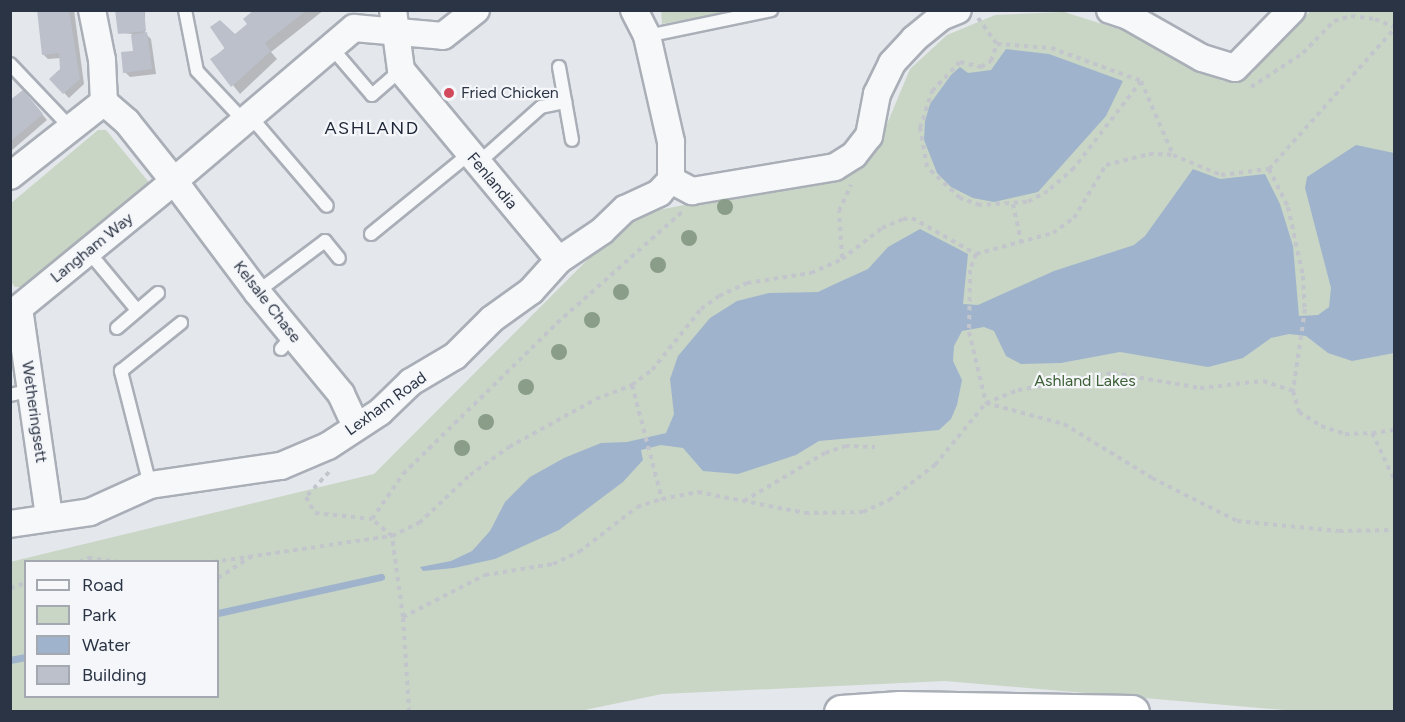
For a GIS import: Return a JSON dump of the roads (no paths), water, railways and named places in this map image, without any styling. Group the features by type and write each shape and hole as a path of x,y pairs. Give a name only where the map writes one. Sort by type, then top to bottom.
{"highway":[{"path":"841,711 900,708 1132,711"}],"street":[{"path":"92,10 102,60 104,102 126,122 174,180"},
{"path":"634,10 647,36 681,185 836,167 854,155 869,136 877,94 892,63 914,39 941,17 958,10"},
{"path":"1110,10 1128,16 1202,58 1235,68 1292,10"},
{"name":"Langham Way","path":"15,303 88,251 354,28 395,21 443,36 470,15"},
{"path":"395,21 401,70"},
{"name":"Fenlandia","path":"401,70 559,260"},
{"path":"10,176 69,126 104,102"},
{"name":"Kelsale Chase","path":"174,180 257,292 286,342 341,394 356,426"},
{"name":"Lexham Road","path":"10,524 49,515 90,512 150,485 281,466 328,446 380,412 411,382 455,356 492,319 531,291 559,260 602,231 625,209 681,185"},
{"name":"Wetheringsett","path":"15,303 21,392 49,515"}],"lane":[{"path":"185,10 197,71 247,118 327,206"},
{"path":"647,36 771,10"},
{"path":"331,47 372,95 401,70"},
{"path":"10,64 69,126"},
{"path":"559,67 572,140"},
{"path":"371,234 541,107 565,102"},
{"path":"257,292 325,241 339,258"},
{"path":"88,251 137,310"},
{"path":"117,328 158,293"},
{"path":"150,485 122,371 181,322"}],"water":[{"path":"1006,49 1049,54 1123,81 1106,116 1038,192 994,202 973,198 951,187 937,173 924,140 925,121 930,104 951,75 960,67 968,73 991,70"},
{"path":"1356,145 1394,153 1394,353 1352,361 1328,353 1306,336 1289,334 1271,338 1243,358 1208,367 1120,352 1061,363 1021,364 1006,356 994,331 984,327 962,331 954,346 953,361 962,380 957,405 951,419 939,430 819,441 796,455 738,474 703,471 683,448 661,445 641,450 643,460 623,482 559,530 495,559 454,568 423,571 420,567 451,561 472,551 490,531 505,502 530,477 564,458 601,443 627,442 666,433 674,414 670,379 678,356 710,318 737,301 769,293 818,292 868,269 888,247 920,229 968,254 963,304 978,305 1054,271 1134,245 1145,236 1193,169 1220,179 1265,174 1280,204 1293,246 1299,316 1318,315 1329,307 1331,288 1305,188 1307,177"}],"waterway":[{"path":"219,613 381,577"},
{"path":"10,660 24,657"}],"place":[{"name":"Fried Chicken","path":"449,93"}],"district":[{"name":"ASHLAND","path":"372,128"}],"park label":[{"name":"Ashland Lakes","path":"1085,381"}]}
